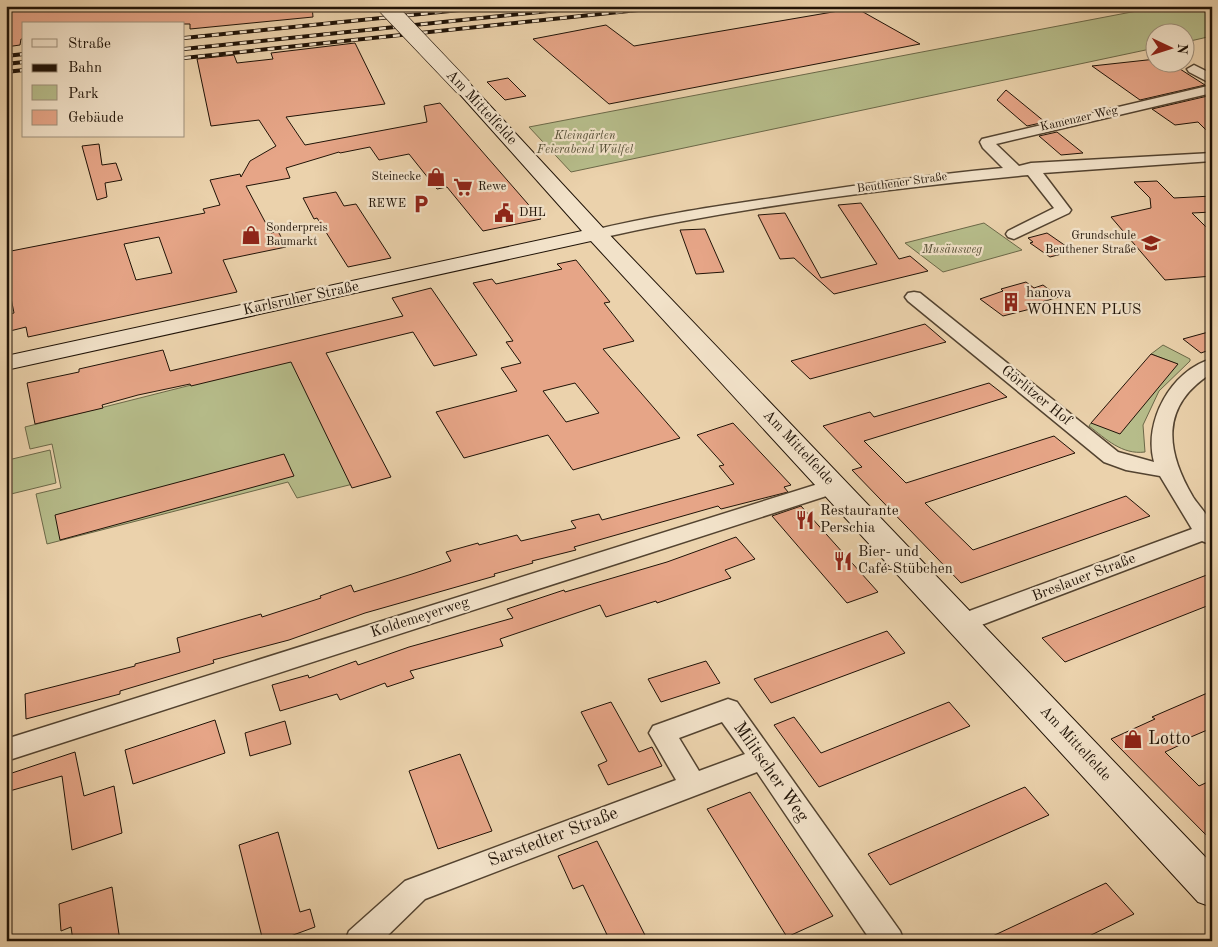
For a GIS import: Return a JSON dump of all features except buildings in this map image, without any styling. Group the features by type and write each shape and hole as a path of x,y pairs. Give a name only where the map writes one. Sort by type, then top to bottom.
{"street":[{"name":"Am Mittelfelde","path":"386,6 463,87 596,234 1212,890"},
{"path":"1196,70 1212,80"},
{"name":"Kamenzer Weg","path":"1014,170 987,142 1212,89"},
{"name":"Beuthener Straße","path":"596,234 701,214 839,192 1014,170 1212,157"},
{"path":"1014,234 1063,210 1031,168"},
{"name":"Karlsruher Straße","path":"6,362 596,234"},
{"name":"Görlitzer Hof","path":"914,297 1111,457 1126,463 1168,471"},
{"path":"1208,535 1168,471 1163,455 1163,421 1176,394 1189,379 1212,365"},
{"name":"Koldemeyerweg","path":"6,750 834,486"},
{"name":"Breslauer Straße","path":"962,623 1208,535"},
{"name":"Militscher Weg","path":"693,784 662,733 728,709 889,941"},
{"name":"Sarstedter Straße","path":"360,941 415,890 761,759"}],"green space":[{"name":"Kleingärten Feierabend Wülfel","path":"1163,6 1212,6 1212,36 1196,40 1196,22 1146,22 1146,50 571,172 529,127"},
{"name":"Musäusweg","path":"984,223 1022,250 943,272 905,243"},
{"path":"1163,345 1190,359 1190,361 1159,391 1143,425 1145,452 1122,449 1089,426 1091,423 1136,414 1177,364 1151,354"},
{"path":"314,354 357,483 297,498 288,482 47,544 36,494 61,488 52,444 30,449 25,427"},
{"path":"50,450 56,483 11,494 8,460"}],"railway":[{"path":"185,38 499,6"},
{"path":"185,49 597,6"},
{"path":"185,58 676,6"},
{"path":"6,56 22,54"},
{"path":"6,64 22,62"},
{"path":"6,72 22,70"}],"place":[{"name":"Steinecke","path":"436,177"},
{"name":"Rewe","path":"463,187"},
{"name":"REWE","path":"421,204"},
{"name":"DHL","path":"504,213"},
{"name":"Sonderpreis Baumarkt","path":"251,235"},
{"name":"Grundschule Beuthener Straße","path":"1151,243"},
{"name":"hanova WOHNEN PLUS","path":"1011,302"},
{"name":"Restaurante Perschia","path":"805,520"},
{"name":"Bier- und Café-Stübchen","path":"843,561"},
{"name":"Lotto","path":"1133,739"}]}
